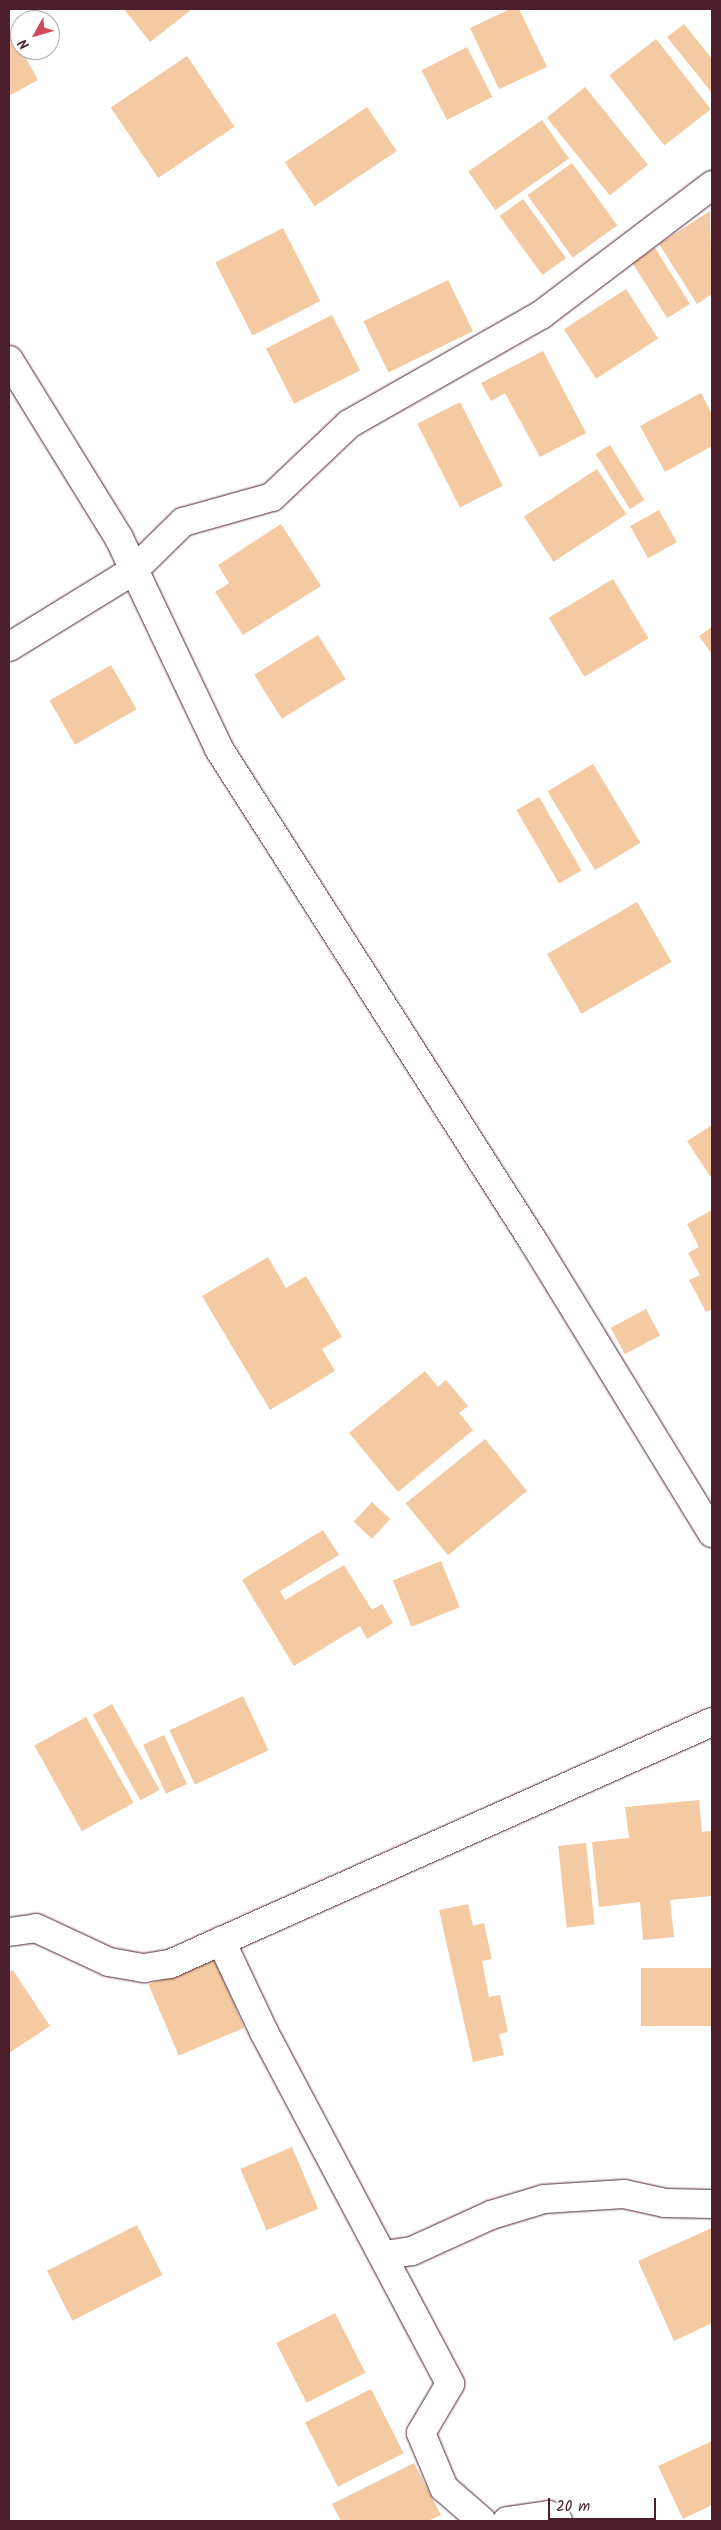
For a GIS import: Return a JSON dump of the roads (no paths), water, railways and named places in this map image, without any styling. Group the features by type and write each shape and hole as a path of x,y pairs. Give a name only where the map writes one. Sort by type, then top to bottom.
{"street":[{"path":"9,647 134,570 183,522 272,497 349,424 541,315 712,185"},
{"path":"9,360 82,473 134,570 219,749 535,1244 712,1533"},
{"path":"9,1932 36,1928 109,1962 144,1968 170,1964 712,1722"},
{"path":"221,1942 264,2032 384,2255 450,2384 421,2433 444,2488 482,2521"},
{"path":"384,2255 412,2251 491,2215 544,2199 624,2194 665,2204 712,2204"},
{"path":"507,2521 549,2515 558,2521"}]}
